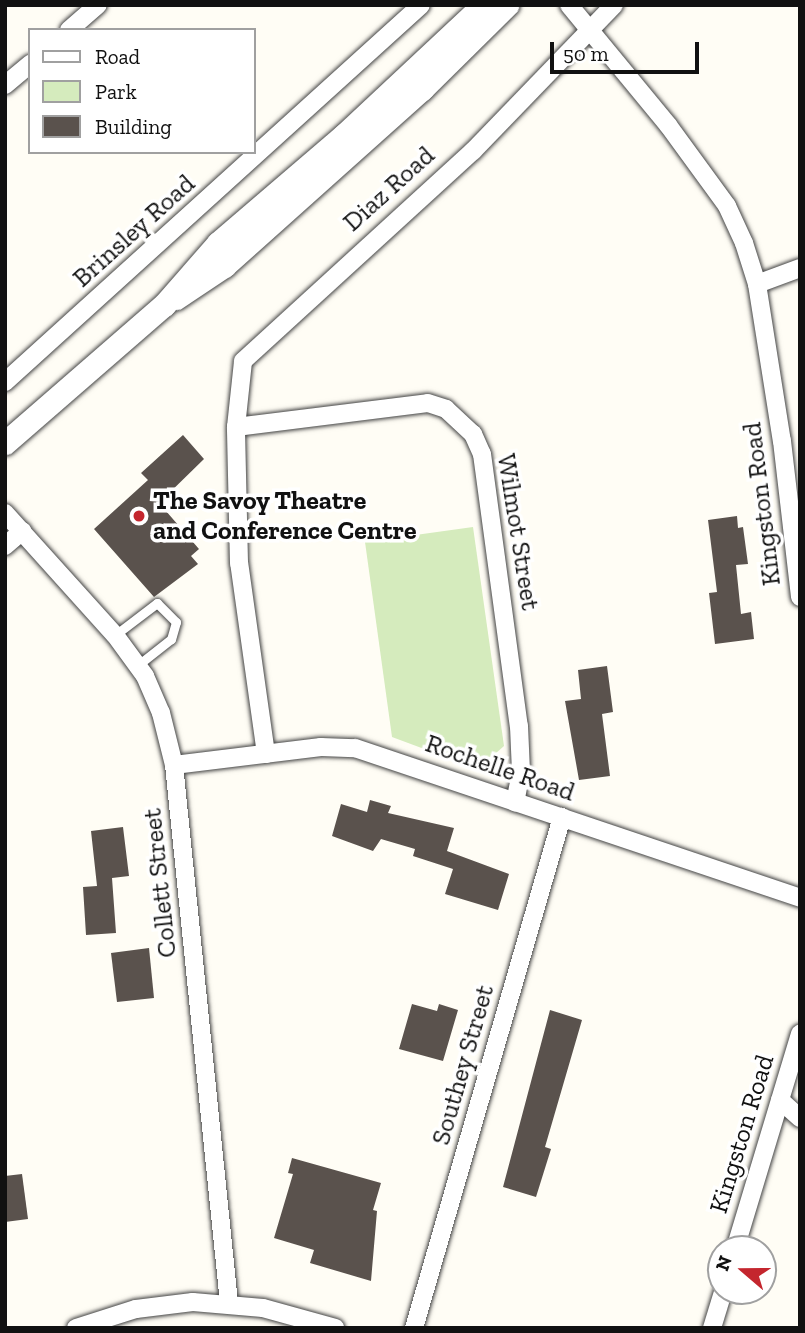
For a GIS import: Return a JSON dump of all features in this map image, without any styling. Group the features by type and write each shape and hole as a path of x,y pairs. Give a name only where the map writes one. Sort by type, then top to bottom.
{"street":[{"path":"71,28 98,5"},
{"name":"Brinsley Road","path":"5,382 421,5"},
{"name":"Diaz Road","path":"5,443 164,304 218,243 344,135 483,5"},
{"name":"Diaz Road","path":"164,304 224,266 422,89 507,5"},
{"name":"Kingston Road","path":"569,5 727,206 757,284 782,441 800,597"},
{"name":"Diaz Road","path":"236,427 241,369 248,353 473,151 592,32 614,5"},
{"path":"5,85 28,66"},
{"path":"757,284 800,268"},
{"name":"Wilmot Street","path":"236,427 428,403 446,409 473,434 482,454 519,726 521,772 514,802"},
{"path":"236,427 239,562 267,754"},
{"name":"Collett Street","path":"5,513 115,635 138,665 157,703 174,765 229,1303"},
{"path":"5,545 22,531"},
{"name":"Rochelle Road","path":"174,765 267,754 355,748 800,898"},
{"name":"Southey Street","path":"414,1328 562,817"},
{"name":"Kingston Road","path":"739,1235 800,1034"},
{"path":"780,1100 800,1118"},
{"path":"76,1328 164,1304 229,1303 335,1328"},
{"path":"712,1328 719,1305"}],"lane":[{"path":"115,635 157,603 176,622 173,636 138,665"}],"green space":[{"path":"473,527 504,746 478,769 392,737 365,542"}],"building":[{"name":"The Savoy Theatre and Conference Centre","path":"183,435 204,459 159,503 199,549 191,556 198,564 154,597 94,529 148,480 141,473"},
{"path":"737,516 738,528 743,527 748,564 736,565 741,614 751,612 754,639 715,644 709,593 717,592 708,520"},
{"path":"607,666 613,712 602,714 610,776 579,780 565,701 581,699 578,670"},
{"path":"370,800 391,806 388,813 454,828 447,851 509,874 498,910 445,894 453,869 413,856 415,849 381,839 373,851 332,836 341,804 367,812"},
{"path":"123,827 129,876 112,878 116,933 86,935 83,887 97,886 91,831"},
{"path":"149,948 154,998 117,1002 111,953"},
{"path":"412,1004 437,1011 439,1004 458,1010 443,1061 399,1049"},
{"path":"550,1010 582,1020 545,1147 551,1149 536,1197 503,1187"},
{"path":"292,1158 381,1183 373,1210 377,1211 371,1281 310,1263 314,1250 274,1238 293,1174 288,1173"},
{"path":"22,1174 28,1219 5,1222 5,1176"}],"place":[{"name":"The Savoy Theatre and Conference Centre","path":"139,516"}]}
